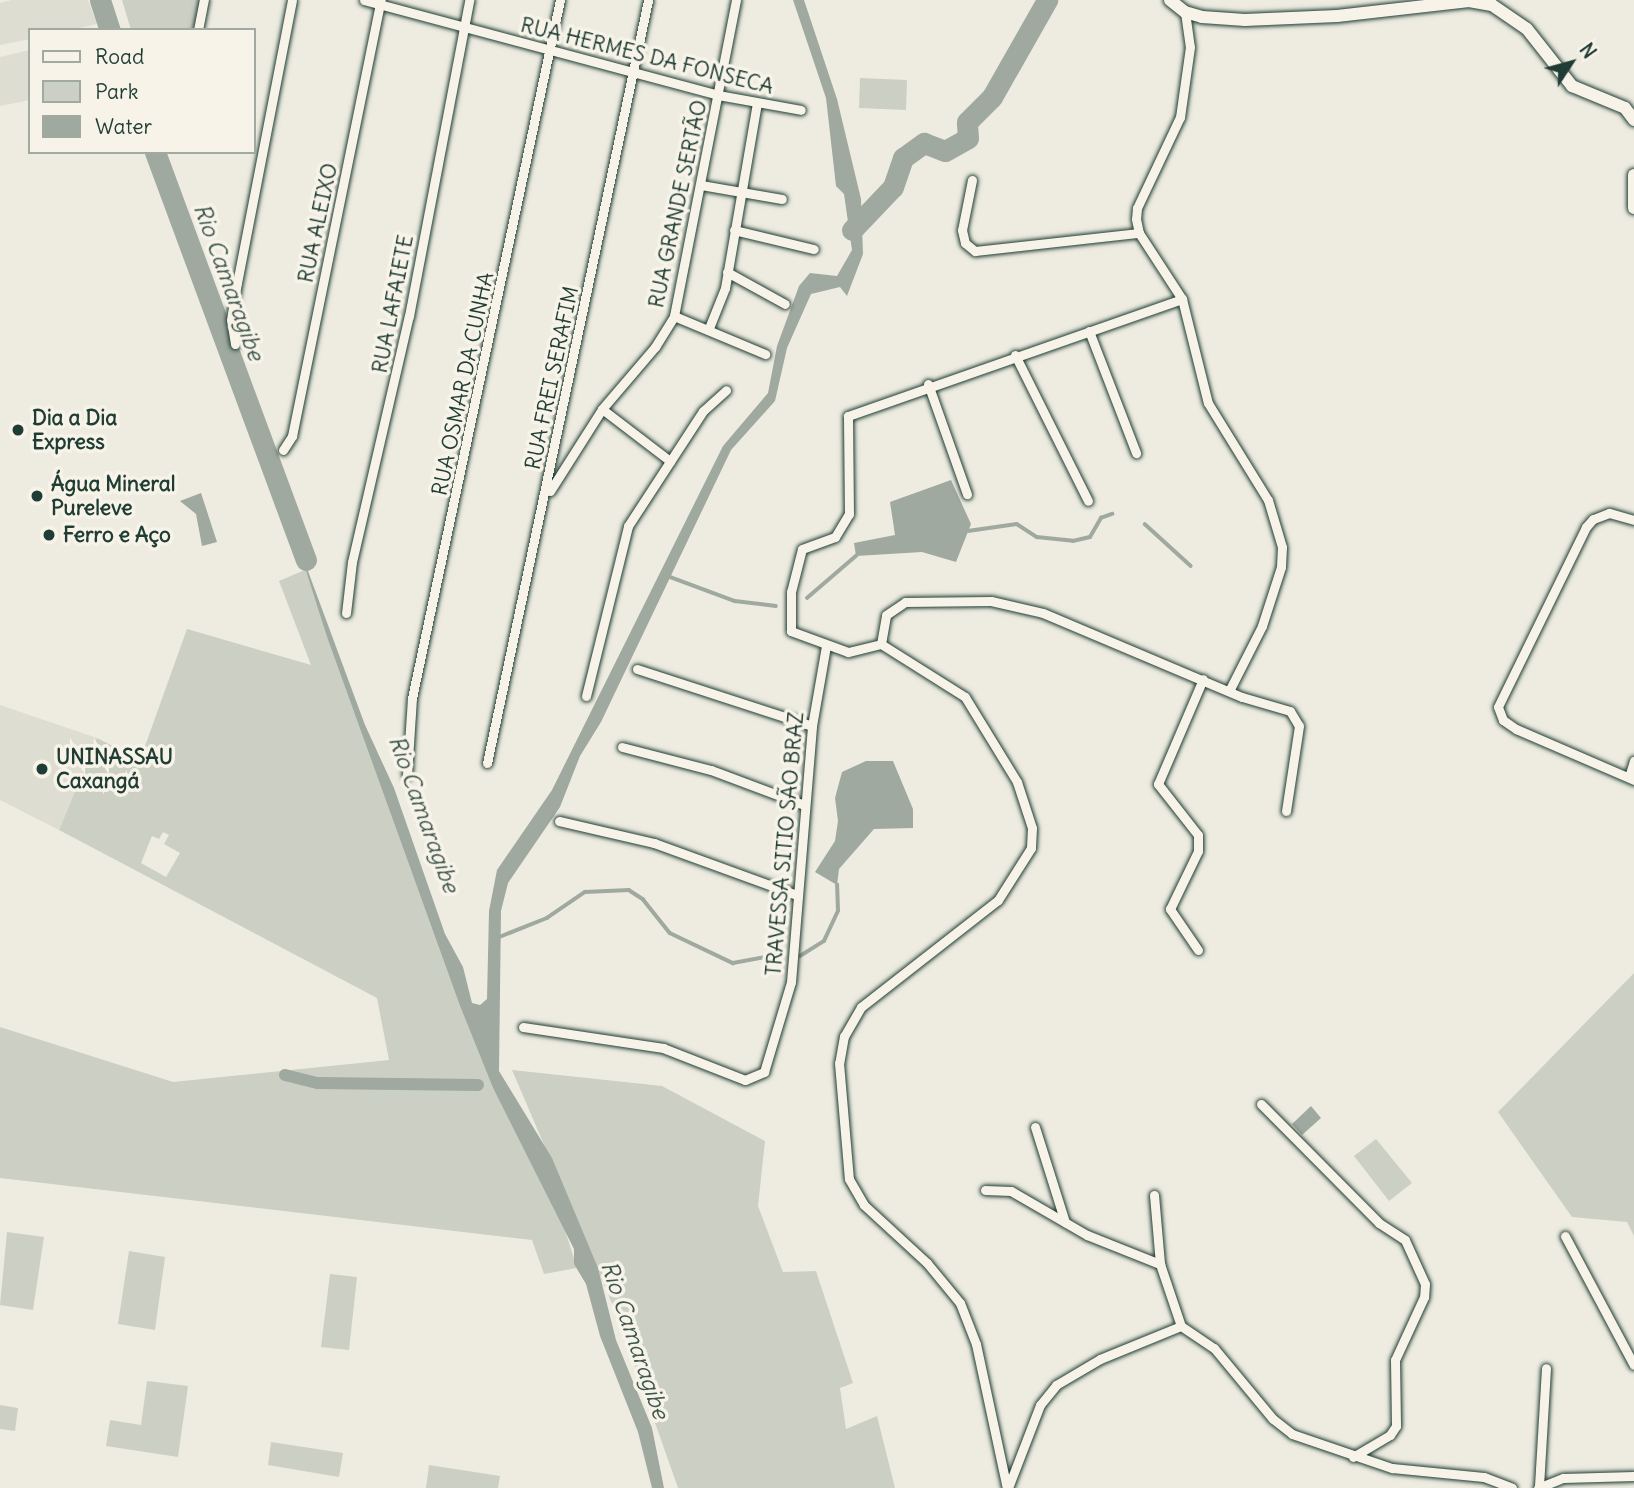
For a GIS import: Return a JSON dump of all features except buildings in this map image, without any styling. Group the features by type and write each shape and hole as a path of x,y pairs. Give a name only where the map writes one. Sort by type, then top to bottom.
{"street":[{"path":"198,28 204,0"},
{"path":"234,344 232,320 237,283 292,0"},
{"name":"RUA HERMES DA FONSECA","path":"364,0 381,2 463,29 718,95 801,110"},
{"name":"RUA LAFAIETE","path":"346,613 352,562 410,316 469,0"},
{"name":"RUA OSMAR DA CUNHA","path":"407,775 412,698 559,0"},
{"name":"RUA FREI SERAFIM","path":"487,763 648,0"},
{"name":"RUA GRANDE SERTÃO","path":"544,502 602,410 655,347 674,316 736,0"},
{"path":"1170,0 1185,12 1218,19 1290,19 1469,1 1492,5 1527,29 1572,86 1625,108 1634,120"},
{"name":"RUA ALEIXO","path":"283,450 292,436 381,2"},
{"path":"1185,12 1190,47 1184,99 1172,141 1137,208 1139,233 1182,299 1208,403 1269,500 1282,547 1281,567 1262,626 1229,691"},
{"path":"709,328 727,272 757,103"},
{"path":"1634,175 1634,208"},
{"path":"972,180 962,230 965,243 975,251 1139,233"},
{"path":"701,185 782,199"},
{"path":"734,230 814,249"},
{"path":"727,272 785,304"},
{"path":"1007,1488 976,1344 960,1303 927,1263 864,1205 849,1179 839,1063 844,1036 861,1007 998,900 1031,848 1032,828 1017,782 965,697 881,645 848,652 791,631 791,592 802,549 835,537 849,514 848,416 928,384 1182,299"},
{"path":"674,316 709,328 765,354"},
{"path":"1089,331 1136,453"},
{"path":"1015,355 1088,501"},
{"path":"928,384 967,494"},
{"path":"586,696 628,526 703,411 726,390"},
{"path":"602,410 670,461"},
{"path":"1634,520 1609,513 1593,519 1586,527 1498,707 1503,720 1516,729 1631,779 1634,761"},
{"path":"881,645 886,615 905,602 991,601 1043,613 1297,718 1286,811"},
{"name":"TRAVESSA SITIO SÃO BRAZ","path":"523,1027 663,1048 753,1079 767,1065 791,982 812,726 826,646"},
{"path":"637,669 812,726"},
{"path":"1198,950 1170,909 1199,842 1193,826 1158,784 1203,679"},
{"path":"622,747 711,770 804,805"},
{"path":"559,821 654,843 797,895"},
{"path":"1261,1104 1379,1223 1405,1240 1425,1284 1424,1297 1395,1360 1396,1426 1390,1435 1353,1457"},
{"path":"1035,1127 1065,1222"},
{"path":"985,1190 1011,1191 1065,1222 1160,1264"},
{"path":"1154,1195 1160,1264 1181,1326 1214,1348 1273,1419 1292,1434 1353,1457 1416,1474 1484,1477 1512,1488"},
{"path":"1565,1236 1634,1366"},
{"path":"1007,1488 1035,1417 1056,1385 1100,1359 1181,1326"},
{"path":"1546,1368 1539,1487 1577,1477 1634,1476"}],"shaded area":[{"path":"12,0 88,0 97,24 80,28 28,28 28,39 0,45 0,3"},
{"path":"28,50 28,100 0,106 0,57"},
{"name":"UNINASSAU Caxangá","path":"0,705 97,738 59,830 0,800"}],"green space":[{"path":"122,0 205,0 200,28 130,28"},
{"path":"860,78 907,80 906,110 859,108"},
{"path":"307,569 328,640 460,1006 493,1088 563,1224 577,1268 544,1274 532,1240 0,1178 0,1027 173,1082 389,1060 377,998 59,830 97,738 140,760 187,629 311,665 279,581","holes":["163,832 169,835 164,844 180,853 166,877 141,863 152,836 159,839"]},
{"path":"1634,973 1634,1236 1627,1222 1572,1217 1498,1112"},
{"path":"512,1070 662,1086 765,1141 758,1206 783,1272 816,1271 853,1383 840,1388 846,1429 877,1416 895,1488 678,1488 617,1315"},
{"path":"1376,1139 1412,1183 1389,1201 1354,1156"},
{"path":"7,1232 44,1237 33,1310 0,1305"},
{"path":"129,1251 165,1257 155,1330 118,1324"},
{"path":"330,1274 357,1277 349,1350 321,1347"},
{"path":"147,1381 188,1386 178,1457 106,1446 110,1420 141,1425"},
{"path":"0,1405 18,1408 15,1431 0,1429"},
{"path":"271,1442 343,1453 339,1477 268,1465"},
{"path":"429,1465 500,1476 498,1488 426,1488"}],"water":[{"path":"793,0 804,0 837,99 861,199 863,254 847,296 840,287 811,294 787,348 775,401 731,450 601,722 580,756 560,807 508,883 501,911 499,1071 552,1158 598,1268 616,1340 652,1428 664,1488 652,1488 638,1432 600,1336 586,1284 574,1264 574,1249 493,1088 460,1006 328,640 295,536 365,725 394,788 445,934 463,967 472,1003 480,1005 487,999 489,911 497,870 552,790 723,446 768,393 777,346 799,286 810,273 837,276 852,250 844,194 836,186 826,98"},
{"path":"951,480 971,524 956,562 922,552 856,556 854,543 895,535 890,502"},
{"path":"201,493 217,542 202,546 196,514 180,501"},
{"path":"866,761 893,761 913,809 913,828 874,829 839,869 837,885 815,872 835,841 838,821 835,798 842,772"},
{"path":"1311,1106 1321,1118 1302,1135 1292,1124"}],"waterway":[{"name":"Rio Camaragibe","path":"100,0 109,28"},
{"path":"852,230 893,187 903,158 924,143 945,151 968,138 967,122 992,97 1047,0"},
{"name":"Rio Camaragibe","path":"156,154 306,560"},
{"path":"968,531 1017,524 1037,537 1073,541 1090,537 1101,518 1112,514"},
{"path":"1145,524 1191,566"},
{"path":"807,598 856,556"},
{"path":"670,577 735,601 776,606"},
{"path":"800,956 824,941 838,911 837,885"},
{"path":"497,938 547,918 585,892 629,890 643,899 670,933 733,963 782,954"},
{"path":"285,1075 318,1083 478,1085"}],"place":[{"name":"Dia a Dia Express","path":"18,430"},
{"name":"Água Mineral Pureleve","path":"37,496"},
{"name":"Ferro e Aço","path":"49,535"},
{"name":"UNINASSAU Caxangá","path":"42,769"}]}
